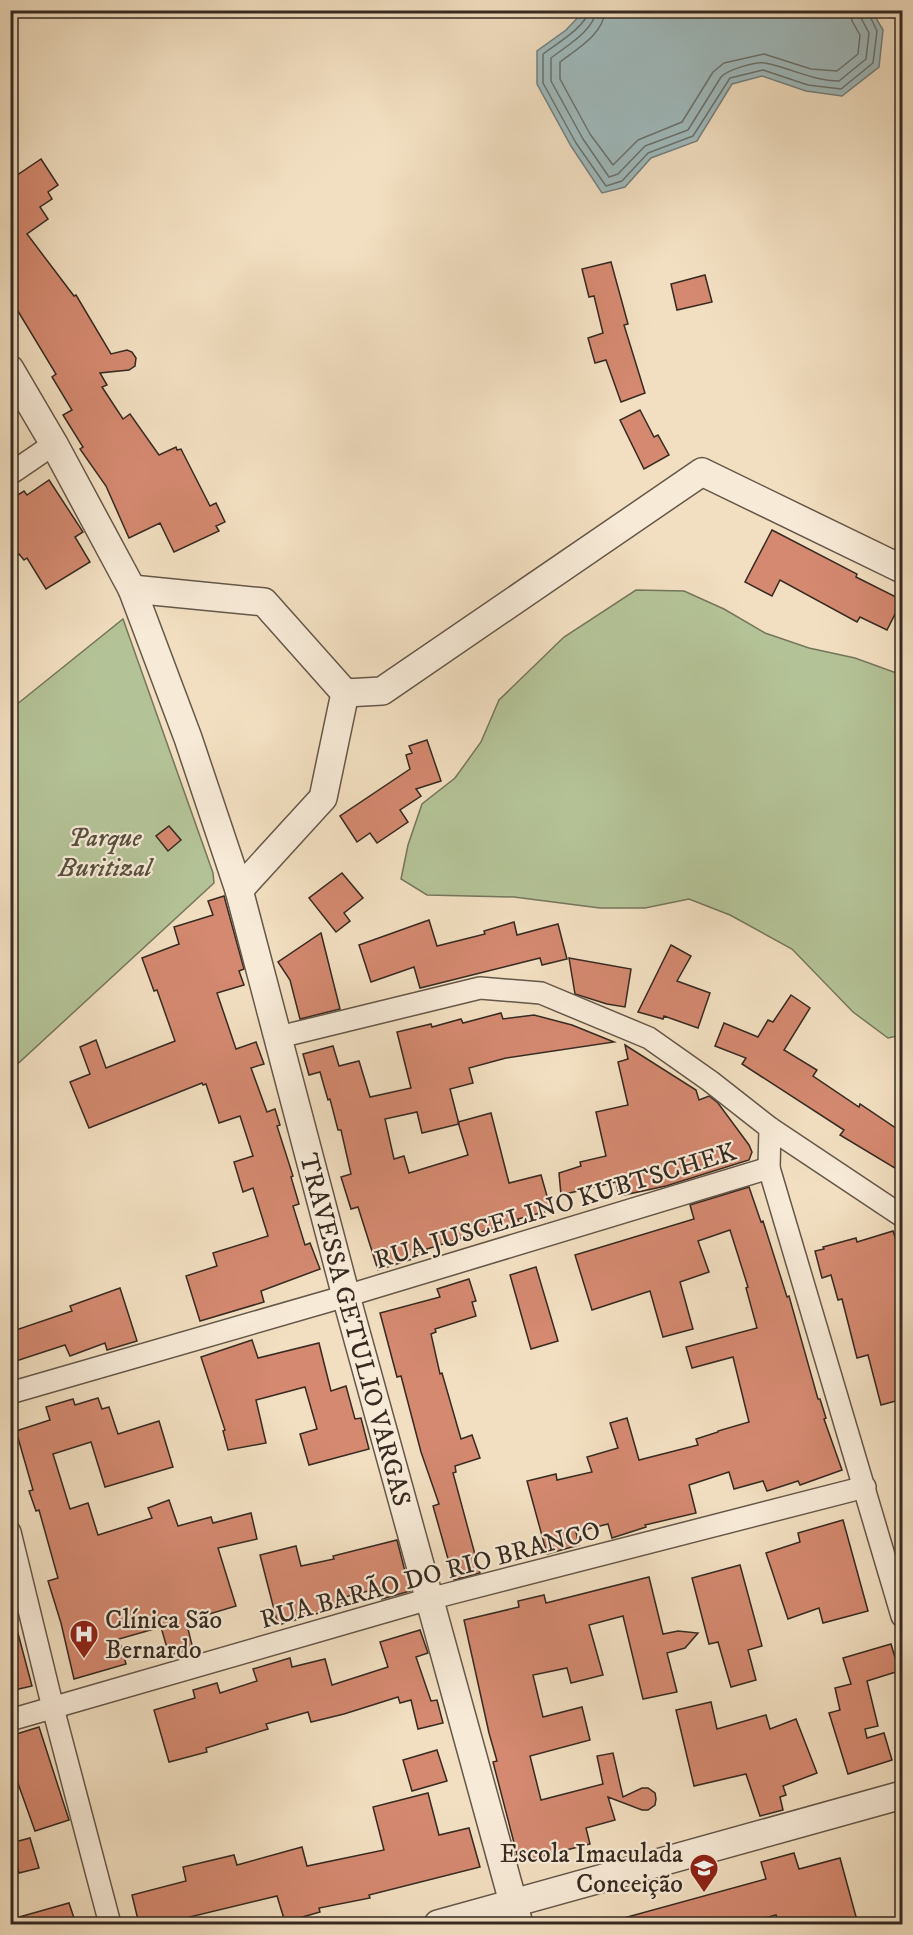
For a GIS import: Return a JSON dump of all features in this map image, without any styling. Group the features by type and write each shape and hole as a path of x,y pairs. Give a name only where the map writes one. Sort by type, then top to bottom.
{"street":[{"name":"TRAVESSA GETULIO VARGAS","path":"10,369 54,444 132,589 188,738 239,890 346,1296 517,1915"},
{"path":"10,474 54,444"},
{"path":"345,693 382,691 702,472 903,569"},
{"path":"132,589 264,602 345,693"},
{"path":"239,890 323,798 345,693"},
{"path":"279,1037 480,988 541,993 648,1038 710,1081 770,1128 903,1216"},
{"path":"770,1128 770,1168 903,1616"},
{"name":"RUA JUSCELINO KUBTSCHEK","path":"10,1393 346,1296 770,1168"},
{"name":"RUA BARÃO DO RIO BRANCO","path":"10,1719 429,1599 865,1487"},
{"path":"10,1532 53,1708 110,1924"},
{"path":"438,1924 517,1915 903,1795"}],"green space":[{"path":"636,590 684,591 724,609 765,633 809,648 855,658 902,675 902,1035 888,1038 853,1012 792,949 730,915 689,899 645,908 600,908 514,897 427,895 401,879 408,845 422,804 455,778 481,742 499,700 564,637"},
{"name":"Parque Buritizal","path":"123,619 213,873 214,883 11,1070 11,709"}],"water":[{"path":"585,10 872,11 883,30 879,67 842,96 806,91 762,76 732,84 697,141 651,158 625,187 602,193 571,146 537,84 537,51 566,30"}],"building":[{"path":"41,159 58,185 48,192 52,199 40,207 48,219 27,234 74,296 76,295 111,354 127,350 132,352 136,358 135,366 129,370 100,373 107,385 102,387 123,419 130,414 159,455 176,447 177,450 181,449 210,506 216,503 225,522 216,526 219,531 174,552 160,523 129,538 106,486 80,449 83,447 63,415 72,410 52,377 56,374 10,298 10,180"},
{"path":"611,262 628,324 624,325 645,393 621,402 606,360 595,363 588,338 603,333 594,296 589,297 582,269"},
{"path":"705,275 712,302 677,310 671,284"},
{"path":"640,410 654,437 658,435 669,455 644,469 620,420"},
{"path":"49,480 83,532 75,537 90,562 46,589 27,558 24,560 19,554 10,559 10,500 24,491 27,495"},
{"path":"772,530 902,600 887,630 860,617 857,622 780,580 772,596 745,582"},
{"path":"427,740 441,781 416,789 421,796 400,810 408,822 377,843 370,833 357,842 340,816 410,769 406,755 412,753 409,746"},
{"path":"169,826 181,840 168,851 156,836"},
{"path":"342,873 363,898 344,913 350,921 336,932 309,898"},
{"path":"224,896 244,969 239,971 244,985 217,993 236,1049 256,1042 264,1064 251,1068 267,1112 275,1109 280,1125 277,1126 293,1176 291,1177 299,1204 293,1206 305,1245 310,1243 320,1269 261,1291 264,1302 200,1321 186,1276 217,1266 213,1253 268,1236 253,1188 243,1192 234,1162 253,1156 240,1116 219,1123 206,1084 202,1083 89,1128 70,1082 90,1074 80,1047 96,1040 106,1068 175,1041 157,990 154,991 142,958 179,944 174,927 213,915 208,901"},
{"path":"429,920 437,946 485,934 484,931 514,922 517,935 558,924 567,959 542,965 540,958 420,988 414,967 371,982 359,945"},
{"path":"321,933 340,1009 300,1019 290,980 278,962"},
{"path":"671,945 691,956 677,981 710,993 698,1028 664,1016 663,1019 638,1012"},
{"path":"569,958 631,969 625,1007 575,994"},
{"path":"791,995 810,1008 784,1050 817,1070 813,1076 903,1133 903,1173 840,1135 844,1130 742,1064 746,1058 715,1046 724,1023 758,1037 768,1020 773,1022"},
{"path":"501,1013 503,1019 534,1015 572,1025 614,1042 506,1058 469,1068 473,1083 450,1089 458,1122 491,1113 509,1183 541,1175 551,1210 518,1219 520,1226 495,1232 494,1228 427,1249 428,1254 378,1270 358,1207 351,1209 341,1177 351,1174 341,1130 338,1130 320,1072 309,1075 303,1054 333,1046 339,1066 359,1061 370,1097 411,1088 397,1032 431,1024 432,1027 461,1019 463,1023","holes":["417,1112 422,1133 459,1124 468,1155 409,1173 404,1156 394,1159 385,1119"]},
{"path":"625,1045 696,1090 699,1100 709,1096 718,1103 749,1145 752,1152 749,1160 666,1186 619,1196 616,1182 561,1195 559,1173 581,1166 580,1162 606,1156 596,1112 628,1105 618,1062 628,1059"},
{"path":"749,1187 761,1222 763,1221 787,1297 789,1296 818,1399 820,1399 826,1418 824,1419 842,1470 800,1485 798,1481 767,1491 763,1481 734,1489 729,1472 689,1485 696,1513 645,1525 646,1527 612,1538 608,1524 576,1532 579,1545 547,1554 527,1481 556,1474 557,1480 592,1472 587,1457 618,1448 610,1423 627,1418 639,1460 698,1445 696,1439 749,1422 733,1357 692,1368 686,1347 757,1328 746,1288 748,1287 730,1230 698,1241 709,1272 680,1282 693,1329 663,1337 650,1291 592,1310 575,1255 694,1219 690,1205"},
{"path":"893,1231 903,1260 903,1399 881,1405 868,1355 857,1358 842,1299 838,1300 831,1275 822,1278 815,1251 856,1238 857,1242"},
{"path":"536,1267 558,1341 531,1349 510,1275"},
{"path":"469,1279 476,1301 472,1302 476,1316 435,1329 436,1332 431,1334 440,1374 442,1373 461,1439 472,1435 480,1458 455,1466 456,1472 453,1473 480,1573 454,1580 433,1506 439,1504 421,1452 401,1376 397,1377 380,1313 440,1297 437,1289"},
{"path":"120,1288 137,1341 107,1350 105,1343 70,1356 65,1345 10,1363 10,1332 72,1311 70,1306"},
{"path":"252,1340 258,1358 319,1343 331,1391 346,1386 355,1419 361,1418 369,1449 309,1465 300,1434 317,1429 305,1387 256,1400 266,1443 228,1450 223,1431 225,1430 201,1357"},
{"path":"98,1398 102,1409 109,1407 118,1434 159,1421 173,1467 105,1487 91,1442 53,1454 70,1509 88,1503 98,1535 152,1518 148,1508 169,1500 178,1526 211,1517 213,1523 251,1513 257,1539 218,1548 236,1606 186,1621 193,1649 169,1655 161,1627 119,1639 126,1664 74,1679 48,1581 58,1578 39,1510 36,1511 29,1491 33,1490 16,1431 50,1420 46,1407 73,1399 75,1405"},
{"path":"843,1520 868,1611 823,1623 819,1608 788,1619 766,1553 800,1542 798,1533"},
{"path":"397,1540 410,1591 382,1599 380,1588 341,1598 343,1606 278,1625 260,1555 296,1546 301,1566 334,1559 333,1556"},
{"path":"740,1565 762,1646 748,1650 756,1680 731,1687 718,1642 709,1644 692,1578"},
{"path":"649,1577 663,1634 678,1631 698,1633 685,1648 667,1653 677,1692 643,1699 623,1616 589,1625 603,1675 571,1683 567,1668 533,1675 543,1717 582,1707 590,1740 530,1756 541,1800 603,1784 597,1756 613,1753 623,1797 642,1788 648,1788 655,1793 655,1805 648,1810 642,1810 608,1797 615,1820 586,1828 590,1844 519,1862 493,1762 497,1761 464,1620 519,1607 518,1601 544,1595 546,1603"},
{"path":"16,1626 32,1686 10,1691 10,1627"},
{"path":"420,1630 428,1653 416,1657 431,1701 437,1700 443,1723 418,1729 411,1700 400,1703 398,1697 311,1722 308,1712 266,1724 268,1729 206,1748 207,1752 169,1762 154,1710 195,1698 193,1690 217,1683 220,1693 257,1681 253,1669 290,1658 292,1667 325,1659 332,1685 388,1667 380,1642"},
{"path":"891,1644 899,1671 867,1681 878,1726 865,1729 867,1738 884,1733 892,1760 848,1774 829,1713 840,1710 835,1688 851,1684 843,1658"},
{"path":"711,1702 717,1729 766,1715 770,1729 796,1719 817,1773 783,1786 786,1795 780,1797 783,1810 760,1816 746,1774 694,1786 676,1710"},
{"path":"39,1727 69,1820 35,1831 10,1761 10,1736"},
{"path":"437,1750 447,1781 412,1791 403,1760"},
{"path":"428,1793 439,1835 469,1828 480,1867 369,1895 370,1898 319,1908 320,1912 285,1922 277,1896 173,1921 174,1924 139,1924 132,1895 186,1881 183,1867 234,1855 237,1865 302,1847 307,1866 384,1850 373,1807"},
{"path":"30,1838 39,1868 19,1873 11,1843"},
{"path":"794,1853 799,1869 840,1858 858,1924 779,1924 776,1915 743,1924 621,1924 620,1919 766,1879 761,1862"},
{"path":"69,1903 76,1924 13,1924 12,1919"}],"place":[{"name":"Clínica São Bernardo","path":"84,1660"},
{"name":"Escola Imaculada Conceição","path":"704,1894"}]}
